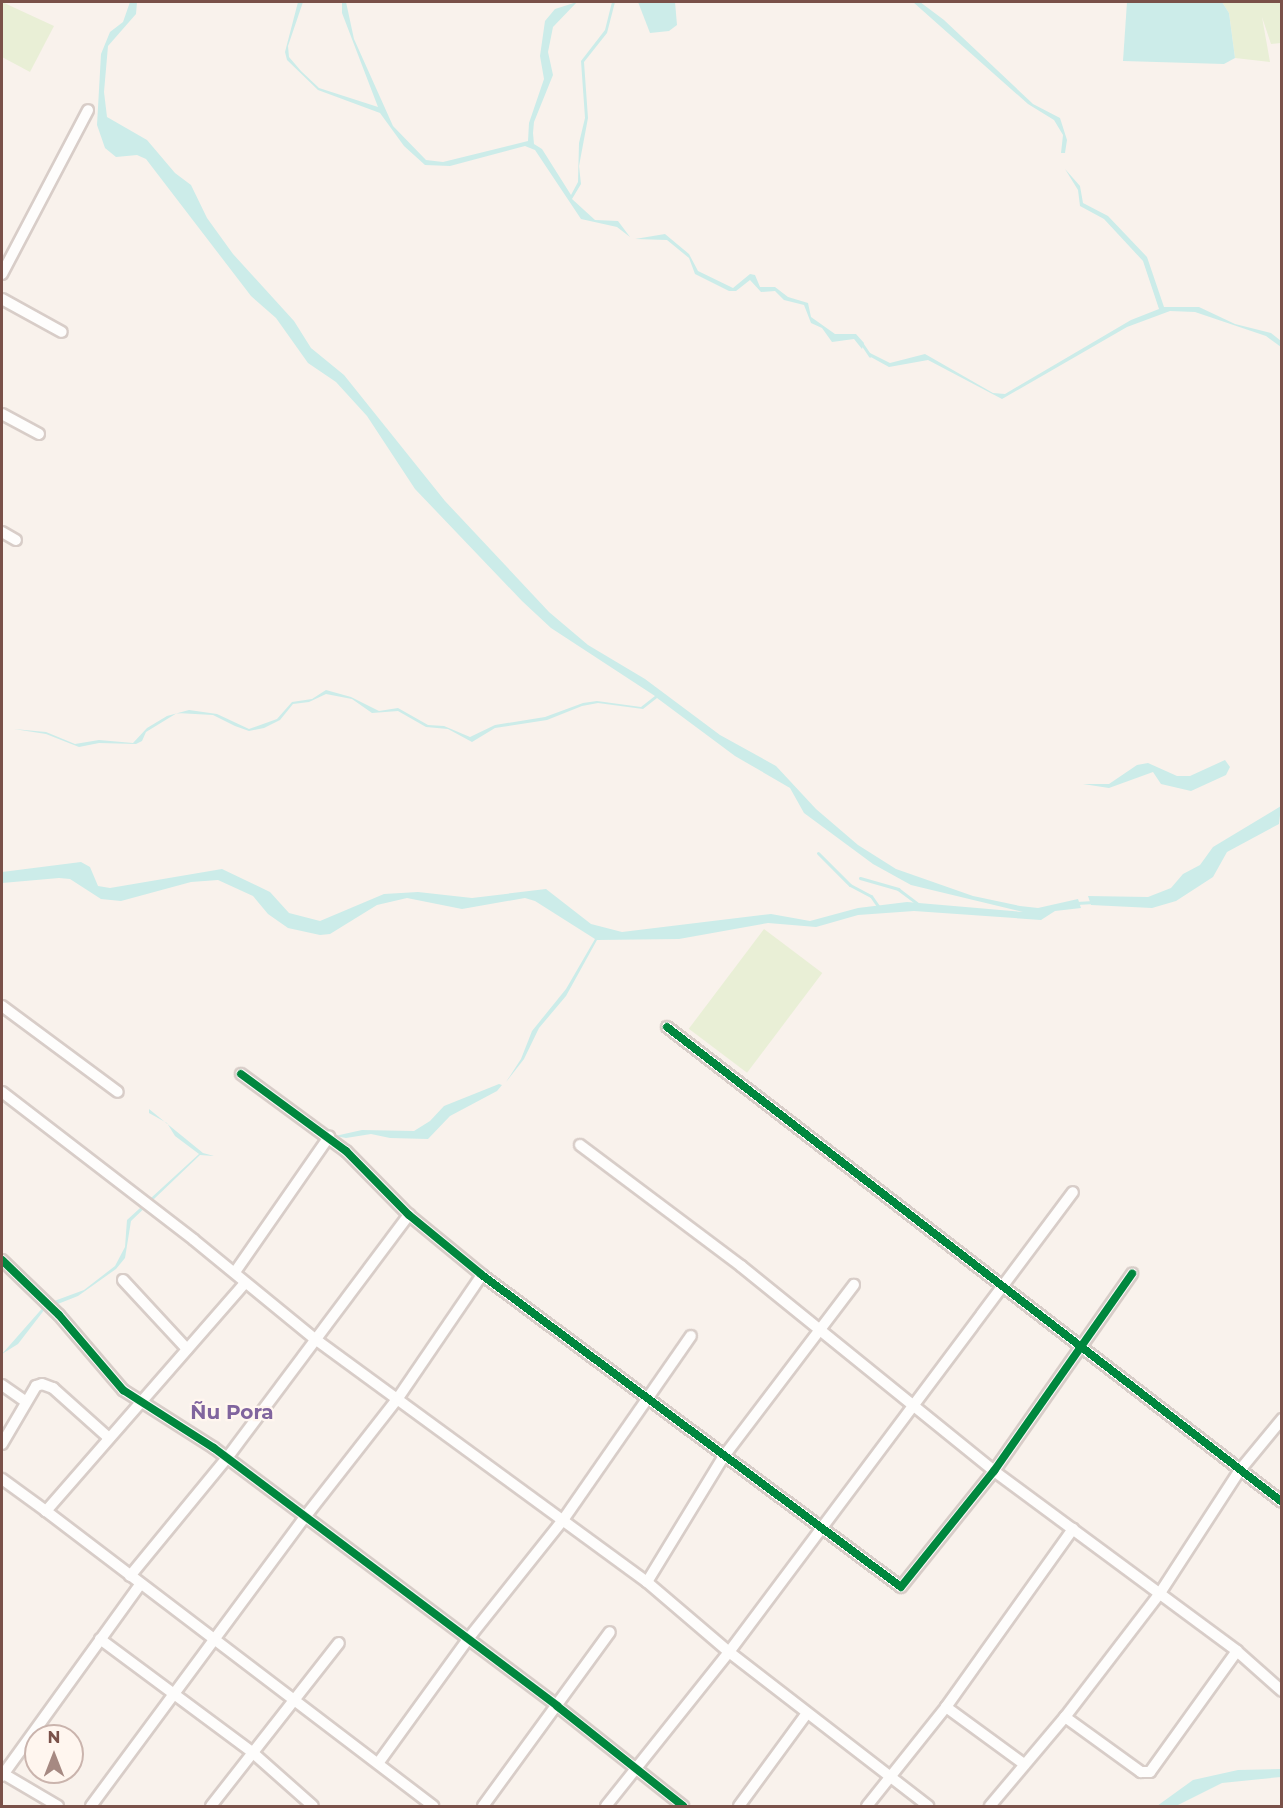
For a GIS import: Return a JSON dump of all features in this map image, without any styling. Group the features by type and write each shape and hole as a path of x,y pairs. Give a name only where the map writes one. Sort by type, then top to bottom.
{"street":[{"path":"2,274 87,110"},
{"path":"2,299 62,332"},
{"path":"2,414 39,434"},
{"path":"2,532 16,540"},
{"path":"2,1006 118,1092"},
{"path":"667,1027 1281,1502"},
{"path":"241,1074 329,1137 409,1215 482,1275 820,1529 901,1587 994,1471 1132,1274"},
{"path":"2,1092 235,1272 244,1283 315,1339 646,1582 729,1652 928,1806"},
{"path":"235,1272 329,1137"},
{"path":"580,1145 818,1329 994,1471 1237,1651 1281,1691"},
{"path":"606,1806 729,1652 911,1404 1073,1192"},
{"path":"130,1576 226,1458 409,1215"},
{"path":"2,1260 59,1315 123,1390 226,1458 557,1706 683,1806"},
{"path":"92,1806 305,1517 398,1398 482,1275"},
{"path":"123,1280 187,1349"},
{"path":"46,1511 244,1283"},
{"path":"646,1582 724,1456 818,1329 854,1285"},
{"path":"379,1762 468,1639 563,1520 691,1336"},
{"path":"2,1385 26,1402"},
{"path":"2,1444 36,1386 48,1385 109,1438"},
{"path":"990,1806 1065,1717 1160,1593 1240,1470 1281,1419"},
{"path":"2,1479 140,1585 217,1639 433,1806"},
{"path":"867,1806 946,1707 1073,1529"},
{"path":"58,1806 2,1774 140,1585"},
{"path":"483,1806 610,1632"},
{"path":"100,1639 252,1752 313,1806"},
{"path":"211,1806 293,1697 339,1643"},
{"path":"1065,1717 1141,1772 1150,1772 1237,1651"},
{"path":"946,1707 1024,1764"},
{"path":"739,1806 807,1713"}],"green space":[{"path":"2,2 54,26 30,72 2,57"},
{"path":"1222,2 1281,2 1281,43 1271,44 1262,17 1270,62 1235,58 1229,13"},
{"path":"764,929 822,973 747,1073 689,1029"}],"water":[{"path":"130,2 137,2 136,14 108,46 104,92 107,117 147,140 175,173 191,185 207,218 233,254 294,321 311,348 344,375 445,501 549,612 588,645 645,679 720,735 776,766 816,809 858,845 896,869 973,896 1020,906 1038,908 1078,899 1081,908 1055,911 1041,920 914,911 858,915 816,927 768,923 679,939 597,940 566,996 539,1028 524,1059 506,1082 521,1059 532,1031 566,989 595,939 535,901 525,898 462,909 407,898 377,905 330,934 320,935 288,928 268,914 253,896 218,880 191,882 121,901 101,899 70,879 2,883 2,872 81,862 90,867 98,886 110,888 222,869 270,892 289,913 320,921 384,894 418,892 472,898 546,889 591,924 622,932 771,914 810,921 858,908 907,902 1023,912 911,885 873,864 804,813 790,788 735,756 657,698 643,709 598,703 582,706 547,720 495,728 472,742 448,729 426,727 398,711 372,713 352,699 326,694 309,702 293,704 280,720 264,728 249,731 213,715 178,713 189,710 217,714 249,729 277,719 292,702 312,699 326,690 351,697 379,711 398,708 428,725 444,726 470,737 495,725 545,717 583,703 597,701 641,707 655,696 551,628 522,601 415,489 367,416 336,382 308,363 276,318 251,296 146,159 137,155 116,157 105,148 97,125 101,54 110,32 123,22"},
{"path":"298,2 303,2 288,46 289,57 301,71 319,88 378,107 342,13 342,2 346,2 354,39 393,126 426,160 443,162 528,141 529,123 544,79 540,56 545,21 555,9 577,2 553,27 548,52 553,75 534,122 533,133 534,144 542,149 571,195 578,182 579,143 585,118 581,61 605,30 612,2 615,2 607,33 584,62 588,118 579,166 581,184 572,199 595,220 618,221 630,237 617,227 581,219 535,150 525,146 450,166 425,165 404,146 380,113 318,90 287,60 285,52"},
{"path":"638,2 675,2 677,25 669,31 650,33"},
{"path":"913,2 920,2 944,20 1033,104 1060,118 1067,140 1065,153 1061,153 1063,135 1054,120 1028,104"},
{"path":"1127,2 1222,2 1229,13 1235,58 1224,64 1123,61"},
{"path":"1065,169 1080,186 1083,203 1108,216 1147,257 1164,307 1199,307 1235,324 1271,333 1281,341 1281,347 1266,336 1195,312 1170,311 1127,327 1002,399 928,360 889,367 869,356 870,353 890,363 925,354 993,393 1005,394 1131,320 1159,309 1143,261 1104,219 1080,206 1078,190"},
{"path":"665,234 689,254 698,271 733,288 750,274 755,275 760,287 775,287 788,297 808,303 811,317 835,334 856,334 864,343 862,349 854,339 832,342 822,328 811,323 804,305 784,300 775,291 761,292 750,280 736,291 729,291 695,274 689,258 667,240 635,239"},
{"path":"176,713 146,732 142,741 136,744 99,743 79,747 46,734 14,729 46,732 75,744 99,740 133,743 147,728"},
{"path":"1225,760 1230,767 1226,775 1191,791 1161,784 1153,772 1109,788 1083,784 1109,784 1137,765 1148,763 1177,776 1190,776"},
{"path":"1281,806 1279,824 1227,852 1213,877 1176,901 1152,908 1091,905 1088,896 1148,897 1171,888 1183,874 1200,865 1213,847"},
{"path":"499,1084 502,1085 497,1091 450,1116 428,1139 390,1138 371,1134 346,1138 335,1136 362,1130 414,1131 430,1121 444,1106"},
{"path":"149,1109 164,1122 149,1113"},
{"path":"168,1124 203,1153 214,1156 200,1155 131,1221 125,1258 116,1269 78,1296 45,1309 18,1344 2,1354 46,1304 84,1290 115,1266 125,1247 127,1220 199,1154 175,1136"},
{"path":"1281,1769 1281,1777 1222,1783 1176,1806 1157,1806 1193,1780 1238,1770"}],"waterway":[{"path":"862,344 870,356"},
{"path":"818,853 850,885 871,896 880,909"},
{"path":"860,878 898,889 919,905"},
{"path":"1076,903 1094,902"}],"cycle path":[{"path":"667,1027 1282,1502"},
{"path":"241,1074 346,1151 409,1215 482,1275 901,1587 994,1471 1132,1274"},
{"path":"2,1260 59,1315 123,1390 214,1448 557,1706 683,1806"}],"district":[{"name":"Ñu Pora","path":"232,1412"}]}
